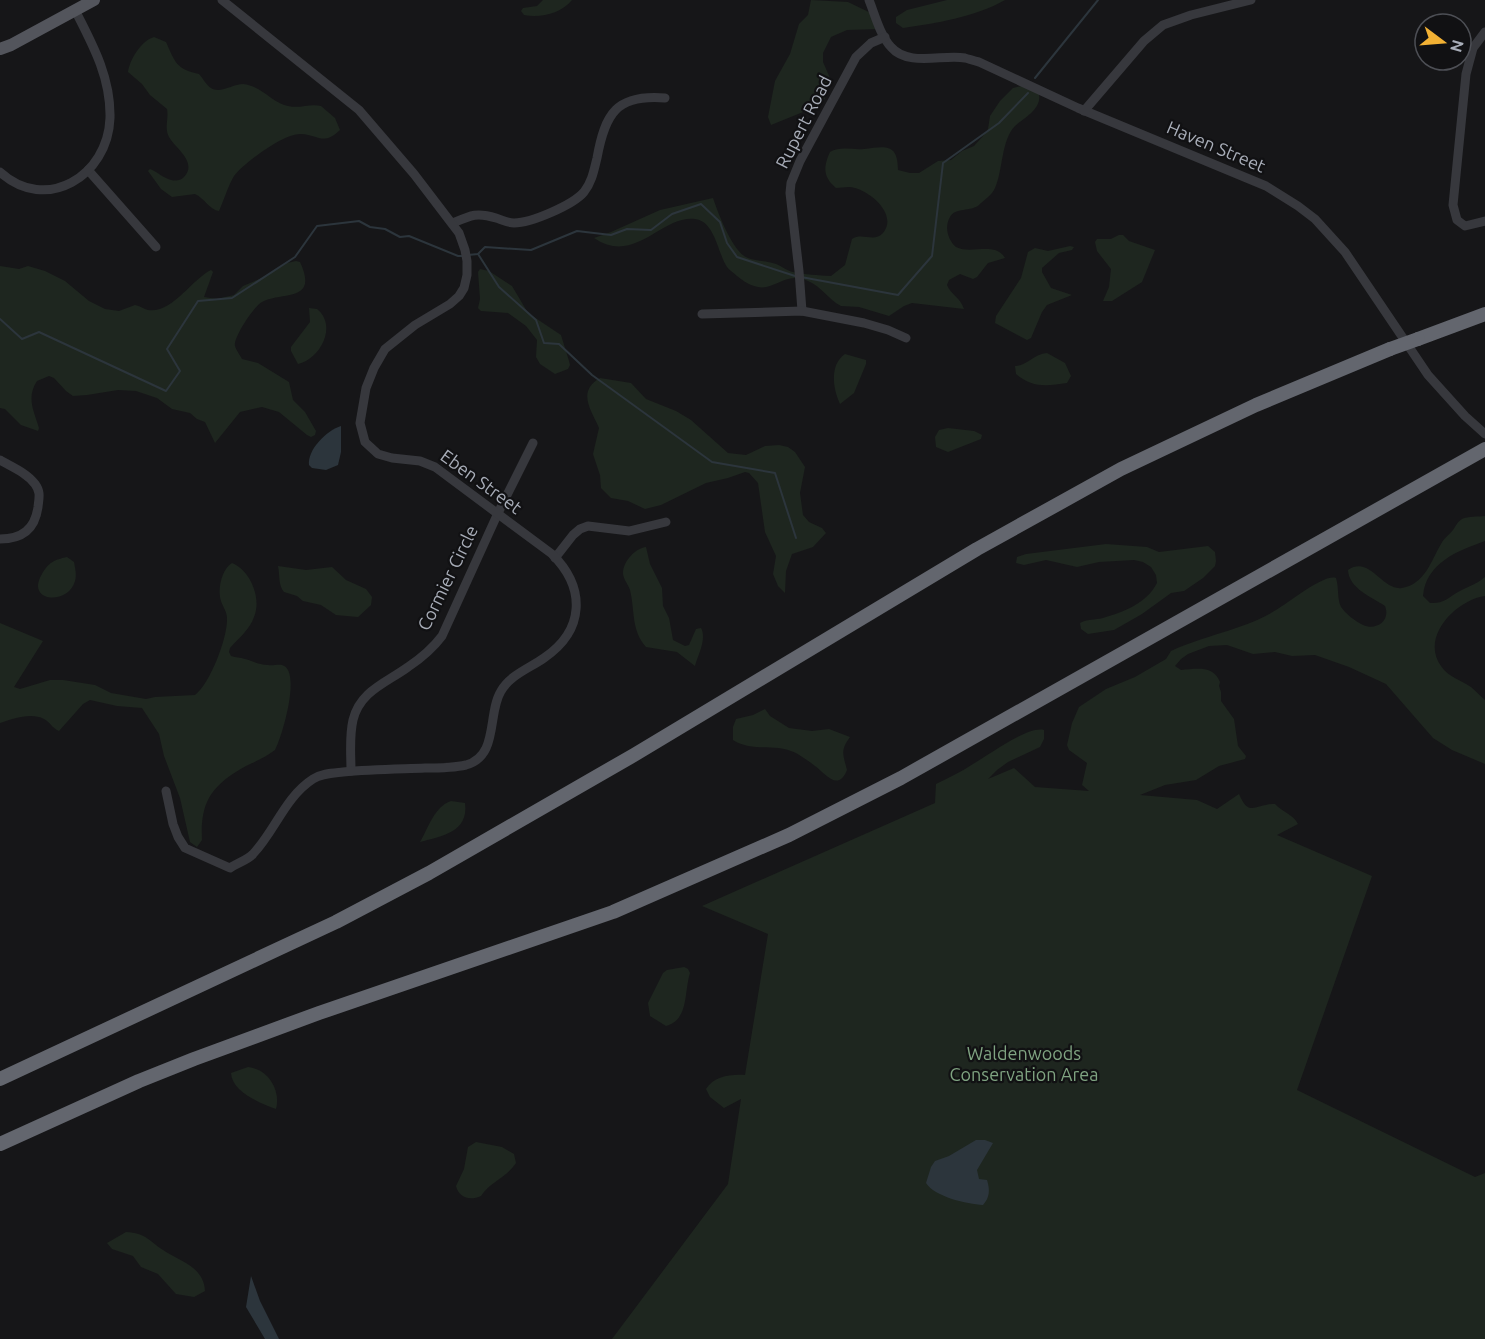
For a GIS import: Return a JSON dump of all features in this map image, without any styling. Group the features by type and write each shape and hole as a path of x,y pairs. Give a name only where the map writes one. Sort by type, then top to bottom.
{"highway":[{"path":"0,1079 336,922 429,873 634,755 977,549 1121,469 1256,405 1390,349 1485,314"},
{"path":"0,1144 139,1081 194,1059 319,1013 613,912 789,835 901,778 1481,451"}],"main road":[{"path":"0,50 94,0"}],"street":[{"name":"Eben Street","path":"166,791 173,824 185,848 230,867 253,855 288,804 306,784 325,774 468,765 479,757 487,746 495,704 504,685 556,648 566,638 576,609 574,587 564,566 555,558 435,467 420,461 378,454 365,442 361,429 366,388 379,358 399,336 459,296 467,275 465,250 453,223 359,110 222,0"},
{"name":"Haven Street","path":"869,0 890,47 902,55 964,58 1015,78 1084,111 1266,186 1298,206 1315,219 1350,259 1428,375 1465,416 1485,434"},
{"path":"1084,111 1144,41 1163,25 1251,0"},
{"path":"0,172 18,186 31,190 45,191 61,188 79,179 102,150 108,134 110,117 108,94 98,54 75,10"},
{"path":"1485,32 1473,48 1466,74 1453,205 1457,220 1465,226 1485,221"},
{"name":"Rupert Road","path":"802,311 790,193 791,183 800,161 856,57 871,44 885,37"},
{"path":"453,223 477,214 515,223 554,211 574,201 590,183 601,136 609,117 627,102 638,98 646,96 665,98"},
{"path":"88,170 156,248"},
{"path":"702,314 735,315 802,311 864,323 906,338"},
{"name":"Cormier Circle","path":"351,771 351,729 359,705 368,693 407,668 437,643 446,629 498,513 533,443"},
{"path":"0,460 22,472 35,484 40,493 37,519 28,532 13,539 0,539"},
{"path":"555,558 573,535 588,526 629,531 666,522"}],"green space":[{"path":"543,0 572,0 562,9 543,15 524,15 521,11 523,8 537,6"},
{"path":"811,0 848,2 879,17 881,20 879,29 847,30 831,37 823,53 823,62 830,78 824,100 813,108 771,125 768,117 775,81 790,54 799,24 808,15"},
{"path":"947,0 1005,0 969,15 942,21 903,28 896,23 896,17 907,10"},
{"path":"154,37 166,42 177,64 185,70 199,74 215,90 239,84 250,85 277,102 288,106 321,106 335,118 340,130 325,139 301,134 275,143 246,164 234,176 219,211 195,194 172,197 161,189 148,171 150,169 168,179 179,180 188,171 187,161 168,134 167,109 128,72 137,51 145,42"},
{"path":"1026,85 1039,94 1038,104 1032,113 1010,132 994,191 976,207 952,214 948,221 948,233 956,247 969,250 995,250 1005,258 988,263 973,279 960,274 949,280 947,285 964,309 912,303 889,316 859,307 841,306 813,284 798,278 767,287 749,284 728,268 712,232 702,221 695,219 671,224 647,238 622,246 609,245 594,238 660,210 713,198 727,232 742,255 776,264 793,272 831,276 845,265 852,239 879,236 887,226 887,219 881,205 868,194 853,187 836,188 832,184 826,172 826,162 830,152 842,149 884,147 896,155 898,170 919,173 938,161 951,160 962,151 974,146 988,129 990,116 1000,101 1013,88"},
{"path":"1119,235 1155,250 1142,282 1112,301 1103,301 1109,287 1111,269 1097,251 1095,242 1097,239 1111,239"},
{"path":"1074,247 1072,250 1059,253 1042,268 1042,272 1051,288 1072,295 1047,305 1031,338 1027,340 995,323 996,316 1021,278 1028,252 1035,248 1048,251"},
{"path":"300,262 305,275 302,290 270,299 258,305 241,330 235,346 242,359 258,363 289,382 293,400 305,412 316,431 311,437 279,412 262,407 240,412 215,443 205,422 190,413 172,409 157,398 136,391 118,390 73,396 49,376 37,381 32,393 31,399 38,431 21,425 5,409 0,408 0,266 19,269 28,266 45,271 65,281 89,301 105,309 119,311 135,305 148,310 165,307 211,270 213,272 204,297 217,299 234,295 243,286 287,263"},
{"path":"480,269 489,271 512,286 528,313 561,335 570,365 568,369 555,374 540,364 536,357 537,340 526,326 508,313 481,311 478,308 480,299 478,272"},
{"path":"309,308 317,309 323,316 326,333 324,341 313,356 298,364 291,347 310,322"},
{"path":"1047,353 1065,363 1071,376 1067,383 1034,384 1016,374 1015,366"},
{"path":"845,354 866,360 866,364 854,393 840,404 834,378 836,364"},
{"path":"600,378 631,383 646,399 676,411 691,420 728,453 746,455 765,446 779,445 795,452 805,467 800,493 803,515 809,522 822,528 826,533 813,547 792,554 786,571 785,593 778,586 773,574 776,556 765,532 758,483 749,473 745,472 706,483 661,505 645,509 628,501 611,498 601,488 600,475 593,454 599,428 587,395 593,383"},
{"path":"948,428 974,431 982,435 981,439 948,452 936,447 935,437 939,430"},
{"name":"Waldenwoods Conservation Area","path":"1485,516 1485,541 1454,554 1437,567 1425,585 1423,596 1430,603 1442,602 1485,577 1485,596 1474,599 1453,612 1438,632 1435,643 1436,655 1444,670 1471,687 1485,700 1485,764 1452,750 1433,738 1386,684 1349,667 1315,655 1292,656 1275,652 1253,654 1227,645 1209,646 1188,654 1175,666 1181,670 1209,670 1217,677 1220,682 1221,701 1234,719 1238,746 1246,756 1245,759 1219,766 1196,780 1165,785 1140,795 1197,800 1217,809 1239,794 1246,806 1250,808 1275,804 1298,824 1277,835 1372,876 1297,1090 1475,1177 1485,1173 1485,1339 612,1339 728,1184 741,1099 724,1108 710,1097 706,1089 714,1081 723,1077 745,1075 768,934 702,906 935,803 936,784 1028,732 1044,730 1044,739 1040,747 1008,762 988,779 1014,768 1035,787 1089,791 1082,785 1087,763 1069,750 1067,745 1072,723 1079,707 1106,689 1135,677 1166,659 1171,651 1264,617 1323,580 1330,578 1336,578 1340,604 1345,612 1363,625 1377,626 1386,616 1385,606 1357,587 1349,577 1348,570 1363,567 1395,587 1410,586 1422,577 1442,542 1459,521 1467,517"},
{"path":"1106,544 1147,547 1159,552 1208,546 1215,552 1216,561 1215,566 1203,578 1184,591 1171,593 1142,614 1114,630 1088,634 1081,629 1080,623 1119,613 1134,606 1153,590 1157,583 1156,575 1151,567 1134,560 1099,562 1077,567 1046,560 1024,565 1016,563 1017,557 1026,554"},
{"path":"646,547 650,564 662,588 663,606 669,618 673,640 685,646 689,645 696,629 701,628 703,632 703,642 695,666 677,652 646,647 638,634 630,590 623,573 625,564 631,556"},
{"path":"67,557 74,562 76,572 71,589 57,597 43,595 38,583 42,574 52,562"},
{"path":"232,563 249,578 255,593 256,610 244,634 229,652 231,656 262,664 282,665 288,670 289,704 275,750 234,773 210,795 203,815 202,840 197,847 190,842 180,798 164,756 159,734 142,708 117,706 90,700 83,704 59,731 44,719 33,716 0,723 0,623 43,641 14,687 20,689 50,680 63,680 95,685 111,693 146,699 195,695 212,671 225,636 227,616 221,601 220,585 225,570"},
{"path":"278,566 306,570 332,567 346,580 366,589 372,597 371,605 358,617 336,615 321,605 303,601 297,596 284,592 280,583"},
{"path":"765,709 770,716 789,728 812,731 829,729 850,737 844,749 847,770 840,780 832,779 796,753 788,750 748,746 733,740 733,727 736,719"},
{"path":"451,801 465,803 463,820 458,827 445,835 420,842 432,818 440,808"},
{"path":"684,967 690,973 682,1012 679,1018 666,1026 650,1016 648,1003 663,973"},
{"path":"248,1067 262,1072 275,1088 276,1109 248,1096 236,1086 231,1073"},
{"path":"476,1142 502,1147 514,1154 516,1163 481,1196 469,1198 462,1196 456,1186 464,1169 468,1147"},
{"path":"126,1232 143,1236 196,1270 204,1283 205,1291 194,1297 176,1294 158,1274 141,1267 133,1256 112,1249 107,1243"}],"shaded area":[{"path":"341,426 341,452 338,465 326,470 312,468 309,465 309,459 319,441"},
{"path":"976,1140 993,1143 977,1170 979,1179 987,1180 989,1187 988,1196 983,1205 952,1199 930,1188 926,1183 935,1161 949,1156"},
{"path":"251,1276 260,1301 279,1339 265,1339 246,1307"}],"waterway":[{"path":"1035,78 1098,0"},
{"path":"801,277 898,295 932,256 943,163 999,123 1028,93"},
{"path":"468,255 478,254 485,247 531,250 577,231 611,235 627,229 651,230 672,214 701,204 720,222 727,243 737,257 795,276"},
{"path":"0,319 22,339 39,332 166,391 180,371 167,349 198,301 232,298 295,257 317,226 359,221 370,227 385,229 400,237 409,236 462,256"},
{"path":"478,254 499,287 536,320 544,343 559,344 592,375 712,462 775,473 796,538"}]}
